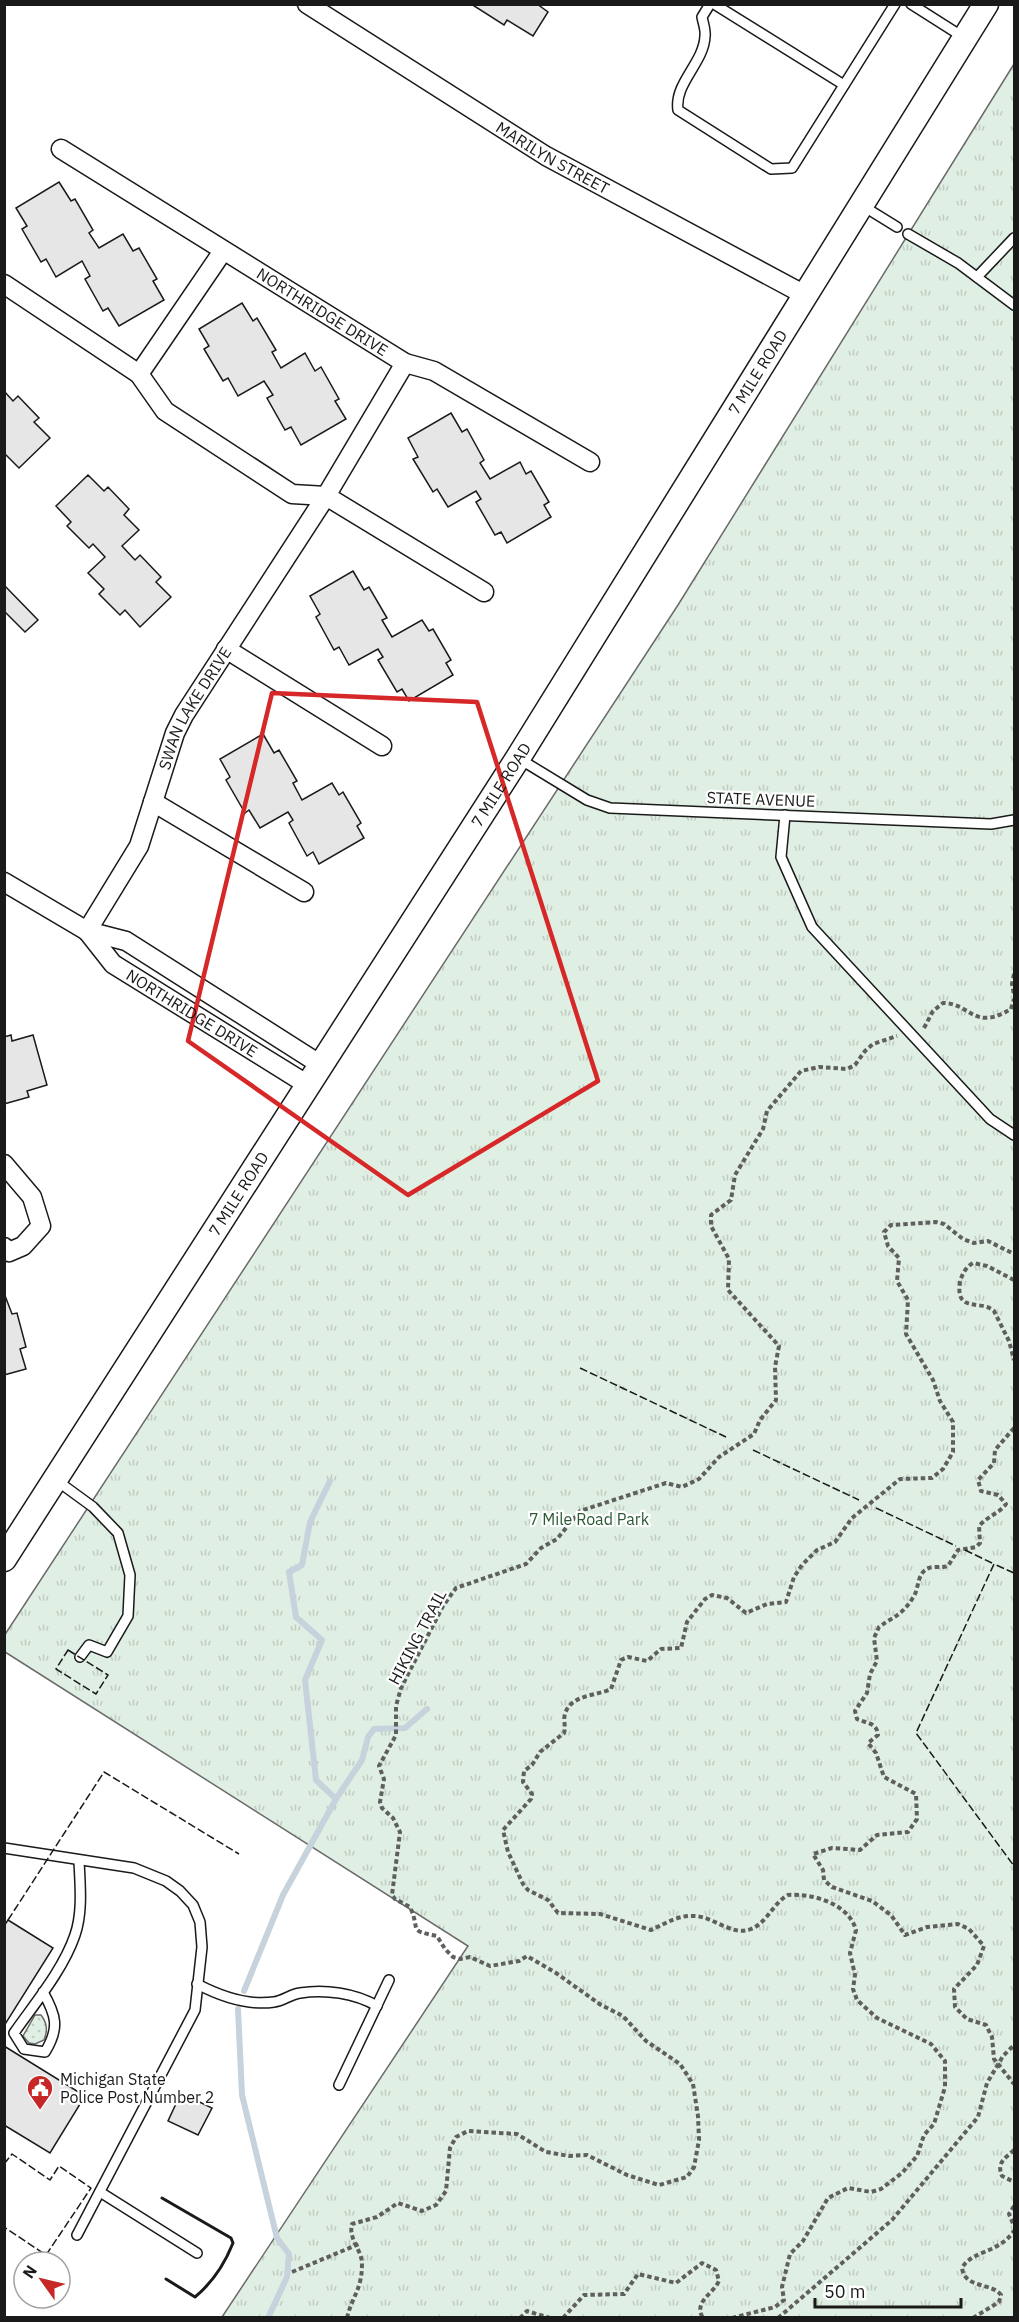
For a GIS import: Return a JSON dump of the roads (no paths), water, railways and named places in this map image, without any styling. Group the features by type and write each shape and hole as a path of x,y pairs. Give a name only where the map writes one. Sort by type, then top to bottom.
{"street":[{"name":"MARILYN STREET","path":"307,4 546,156 805,295"},
{"name":"7 MILE ROAD","path":"4,1560 518,758 986,4"},
{"name":"NORTHRIDGE DRIVE","path":"61,149 405,363 434,371 590,462"},
{"path":"139,374 223,251"},
{"path":"4,284 139,374 165,411 292,494 326,496 484,592"},
{"name":"SWAN LAKE DRIVE","path":"87,931 139,846 175,733 326,496 405,363"},
{"path":"226,650 382,746"},
{"path":"153,802 304,892"},
{"name":"NORTHRIDGE DRIVE","path":"5,884 87,931 126,941 314,1075"},
{"name":"NORTHRIDGE DRIVE","path":"87,931 113,964 314,1075"},
{"path":"4,1164 32,1197 41,1226 23,1246 9,1252 4,1247"}],"lane":[{"path":"844,85 712,4 702,17 706,36 700,55 676,98 678,110 771,169 792,168 895,4"},
{"path":"911,4 965,39"},
{"path":"861,205 897,227"},
{"path":"908,234 977,277 1014,305"},
{"path":"977,277 1014,238"},
{"name":"STATE AVENUE","path":"518,758 587,800 610,808 991,824 1014,820"},
{"path":"785,815 781,857 812,927 990,1119 1014,1135"},
{"path":"56,1480 93,1507 118,1533 130,1575 128,1616 107,1652 89,1645 80,1657"},
{"path":"4,1848 134,1868 166,1881 193,1905 200,1922 202,1947 195,2010 77,2235"},
{"path":"43,1992 53,2011 55,2036 45,2052 24,2049 14,2033 43,1992 75,1934 80,1900 79,1861"},
{"path":"339,2085 389,1980"},
{"path":"197,1984 218,1995 246,2001 274,2002 297,1993 329,1991 377,2006"},
{"path":"100,2192 197,2253"}],"waterway":[{"path":"244,1991 283,1895 336,1799 316,1780 305,1680 322,1640 296,1617 289,1572 302,1565 310,1522 330,1481"},
{"path":"336,1799 362,1760 368,1737 374,1729 405,1728 427,1709"},
{"path":"238,2009 242,2095 277,2238 289,2254 287,2277 268,2318"}],"place":[{"name":"Michigan State Police Post Number 2","path":"40,2111"}],"park label":[{"name":"7 Mile Road Park","path":"589,1519"}]}
